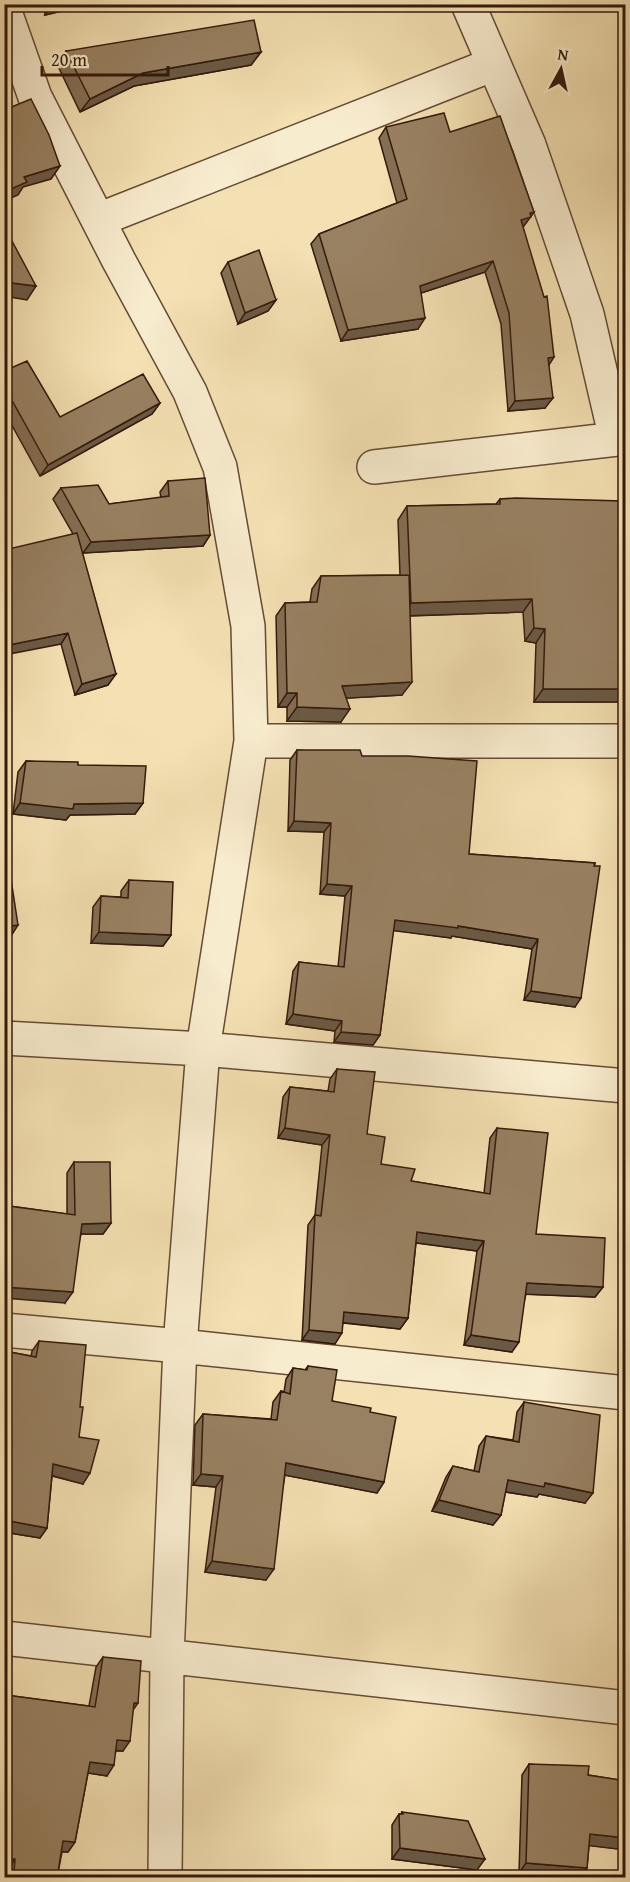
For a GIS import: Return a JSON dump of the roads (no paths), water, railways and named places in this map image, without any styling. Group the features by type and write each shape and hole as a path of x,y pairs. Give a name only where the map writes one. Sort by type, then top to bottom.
{"street":[{"path":"374,467 621,438 587,314 528,145 468,4"},
{"path":"4,9 35,97 190,392 220,467 248,626 251,741 203,1049 180,1346 166,1656 165,1878"},
{"path":"98,220 494,64"},
{"path":"251,741 626,741"},
{"path":"4,1038 203,1049 626,1086"},
{"path":"4,1330 180,1346 626,1394"},
{"path":"4,1638 626,1708"}]}
